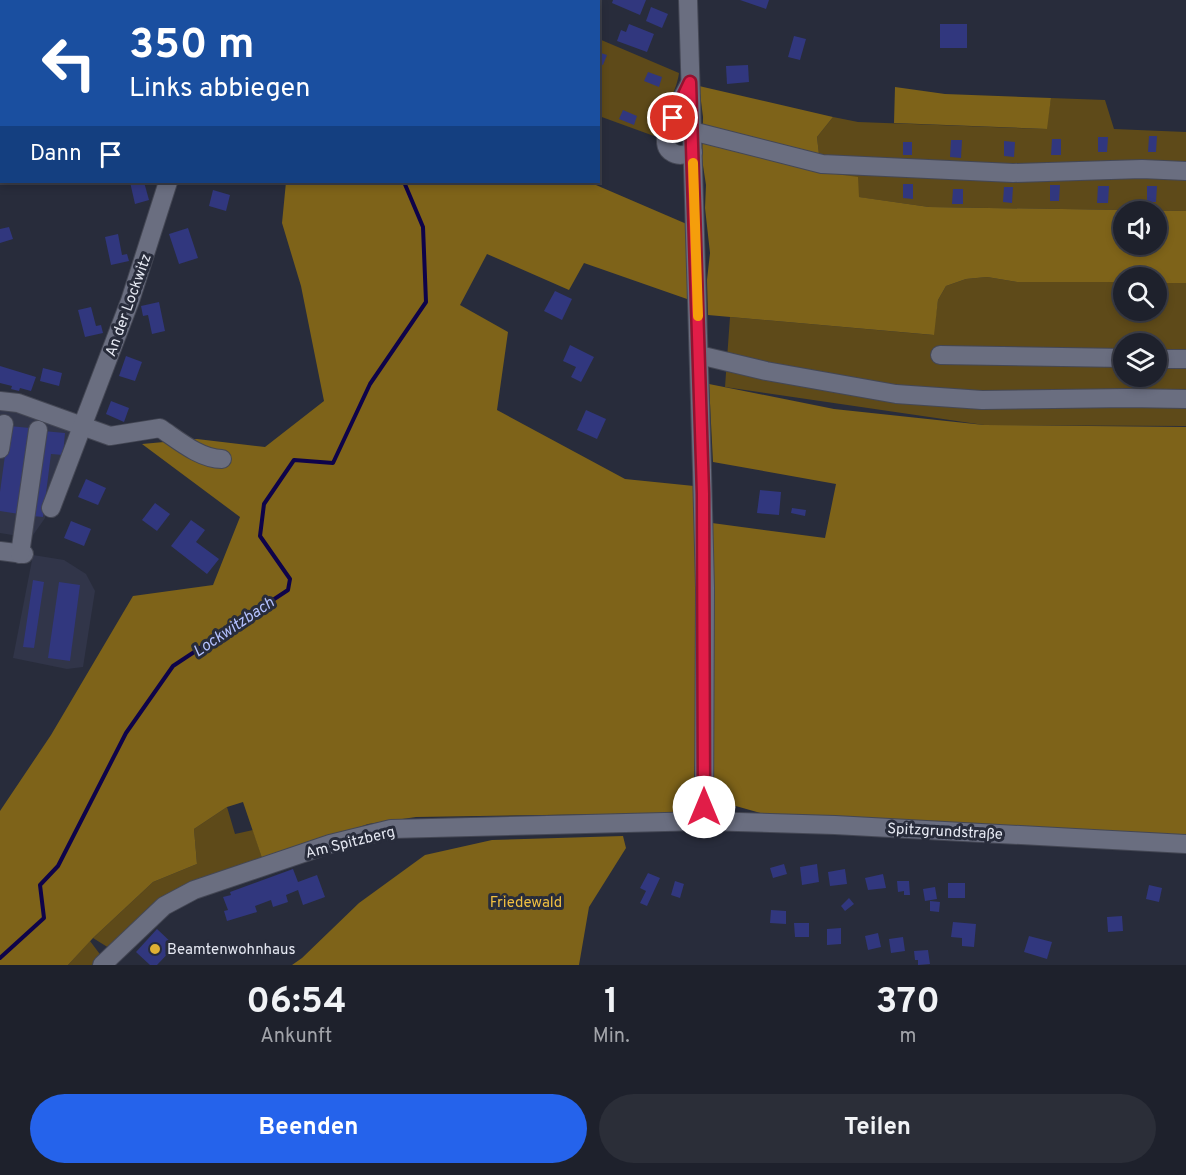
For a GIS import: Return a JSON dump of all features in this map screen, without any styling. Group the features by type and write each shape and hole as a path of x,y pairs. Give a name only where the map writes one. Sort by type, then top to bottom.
{"street":[{"path":"688,0 705,588 704,821"},
{"path":"690,82 666,132 664,143 668,150 677,155 683,156 693,152"},
{"path":"692,131 822,164 1013,173 1142,169 1186,171"},
{"name":"An der Lockwitz","path":"51,508 130,301 168,183"},
{"path":"699,355 766,371 896,394 982,400 1186,399"},
{"path":"940,355 1113,358"},
{"path":"1167,359 1186,359"},
{"path":"0,401 18,403 110,436 160,428 211,459 222,459"},
{"path":"0,448 4,424"},
{"path":"0,551 22,554 38,430"},
{"name":"Spitzgrundstraße","path":"704,821 845,825 1186,844"},
{"name":"Am Spitzberg","path":"102,965 164,906 194,890 330,844 391,829 704,821"}],"shaded area":[{"path":"600,39 679,73 675,89 654,136 600,116"},
{"path":"1051,98 1105,100 1114,129 1186,132 1186,211 1167,211 1167,201 1113,201 1113,210 929,207 858,197 821,173 817,137 833,117 858,122 1046,129"},
{"path":"987,277 1017,282 1113,282 1113,321 1167,321 1167,283 1186,283 1186,426 984,425 725,387 730,317 933,335 938,300 946,286 966,279"},
{"path":"0,407 74,431 45,518 31,538 0,533"},
{"path":"33,555 64,560 86,574 95,591 83,667 67,669 13,658"},
{"path":"227,807 235,834 253,830 263,861 181,890 109,948 93,938 153,882 197,864 194,829"},
{"path":"90,941 108,965 68,965"}],"green space":[{"path":"699,86 833,117 817,137 821,172 858,177 859,197 929,207 1113,210 1113,255 1167,255 1167,211 1186,211 1186,283 1167,283 1167,267 1113,267 1113,282 1017,282 987,277 966,279 946,286 938,300 934,335 708,315 707,280 710,253 702,159 703,117"},
{"path":"895,87 945,94 1051,98 1047,129 894,123"},
{"path":"286,183 591,183 689,225 687,299 584,263 569,290 487,254 460,305 508,332 497,410 625,479 694,486 698,689 693,801 681,813 416,817 368,824 263,861 243,802 227,807 194,829 197,864 153,882 93,938 68,965 0,965 0,811 51,735 133,596 213,585 240,517 142,444 197,439 265,447 324,401 301,286 282,223"},
{"path":"709,384 834,409 984,425 1186,427 1186,838 764,814 711,799 712,523 825,538 836,484 713,462"},
{"name":"Friedewald","path":"623,836 626,848 589,907 579,965 292,965 359,903 425,855 492,840"}],"building":[{"path":"613,0 646,0 640,15 612,3"},
{"path":"740,0 769,0 766,9"},
{"path":"651,7 668,14 662,28 646,21"},
{"path":"629,24 654,34 647,52 617,41 621,30 626,32"},
{"path":"940,24 967,24 967,48 940,48"},
{"path":"794,36 806,39 800,60 788,57"},
{"path":"600,53 607,55 603,65 600,64"},
{"path":"748,65 749,82 727,84 726,66"},
{"path":"648,72 662,77 659,87 644,81"},
{"path":"623,110 637,116 634,125 619,119"},
{"path":"1149,136 1157,136 1156,152 1148,152"},
{"path":"1098,137 1108,137 1107,152 1098,152"},
{"path":"1052,139 1061,139 1061,155 1051,155"},
{"path":"951,140 962,140 961,158 950,157"},
{"path":"1004,141 1015,142 1014,157 1004,156"},
{"path":"903,142 912,142 912,155 903,155"},
{"path":"130,183 144,183 149,200 135,204"},
{"path":"903,184 913,184 913,199 903,198"},
{"path":"1050,185 1060,185 1059,201 1050,201"},
{"path":"1098,186 1109,186 1108,203 1097,203"},
{"path":"1147,186 1157,186 1156,201 1147,201"},
{"path":"1004,187 1013,187 1012,203 1003,202"},
{"path":"953,189 963,189 963,204 952,204"},
{"path":"213,190 230,195 226,211 209,206"},
{"path":"9,227 13,239 0,243 0,229"},
{"path":"188,228 198,258 179,264 169,234"},
{"path":"118,234 122,255 127,254 129,261 111,265 105,237"},
{"path":"555,291 572,299 562,320 544,311"},
{"path":"159,302 165,331 152,334 148,315 143,316 141,306"},
{"path":"91,307 96,326 101,325 103,333 85,337 78,310"},
{"path":"570,345 594,357 581,382 571,377 576,367 563,361"},
{"path":"126,356 142,362 135,381 119,376"},
{"path":"0,366 36,377 31,391 20,388 19,391 11,389 12,386 0,383"},
{"path":"43,368 62,373 59,386 40,381"},
{"path":"111,401 129,408 124,422 106,414"},
{"path":"586,410 606,419 597,439 577,430"},
{"path":"9,426 30,428 19,514 0,511 0,492"},
{"path":"43,431 65,433 63,455 51,454 43,517 32,516"},
{"path":"86,479 106,488 98,505 78,497"},
{"path":"760,490 781,492 779,515 757,513"},
{"path":"155,503 170,514 157,531 142,520"},
{"path":"792,508 806,510 805,516 791,513"},
{"path":"191,520 205,530 196,542 219,559 207,574 171,546"},
{"path":"71,521 91,529 84,546 64,538"},
{"path":"33,580 44,582 34,648 23,647"},
{"path":"59,582 80,585 70,661 48,658"},
{"path":"784,864 787,874 773,878 770,868"},
{"path":"817,864 819,882 802,885 800,867"},
{"path":"293,869 298,882 317,875 325,897 303,905 298,890 286,895 288,902 273,907 271,900 255,906 257,912 227,921 224,911 228,910 223,897 231,895 230,892"},
{"path":"845,869 847,884 830,886 828,872"},
{"path":"648,873 660,878 647,906 640,903 646,891 640,888"},
{"path":"883,874 886,888 868,890 865,878"},
{"path":"675,881 684,884 680,898 671,895"},
{"path":"897,881 909,881 910,895 904,895 904,891 898,892"},
{"path":"948,883 965,883 965,898 948,898"},
{"path":"1149,885 1162,888 1159,902 1146,899"},
{"path":"935,887 937,899 925,901 923,889"},
{"path":"849,898 854,904 845,911 841,906"},
{"path":"930,901 940,902 939,912 930,911"},
{"path":"771,910 786,911 786,924 770,923"},
{"path":"1122,916 1123,931 1108,932 1107,917"},
{"path":"953,922 976,924 974,947 962,946 962,938 951,937"},
{"path":"794,923 809,923 809,937 795,937"},
{"path":"841,928 841,944 827,945 827,929"},
{"name":"Beamtenwohnhaus","path":"157,929 175,946 157,965 150,965 136,952"},
{"path":"878,933 881,947 868,950 865,936"},
{"path":"1029,936 1052,942 1047,959 1024,952"},
{"path":"903,937 905,951 891,953 889,939"},
{"path":"928,950 930,964 918,965 914,951"}],"waterway":[{"name":"Lockwitzbach","path":"0,958 44,918 40,885 58,866 126,733 173,666 288,590 290,579 260,536 264,504 294,460 333,463 370,384 426,302 423,227 404,183"}],"slow traffic":[{"path":"693,163 698,316"}],"place":[{"name":"Beamtenwohnhaus","path":"155,949"}],"route":[{"path":"673,118 690,82 705,588 704,807"}]}
